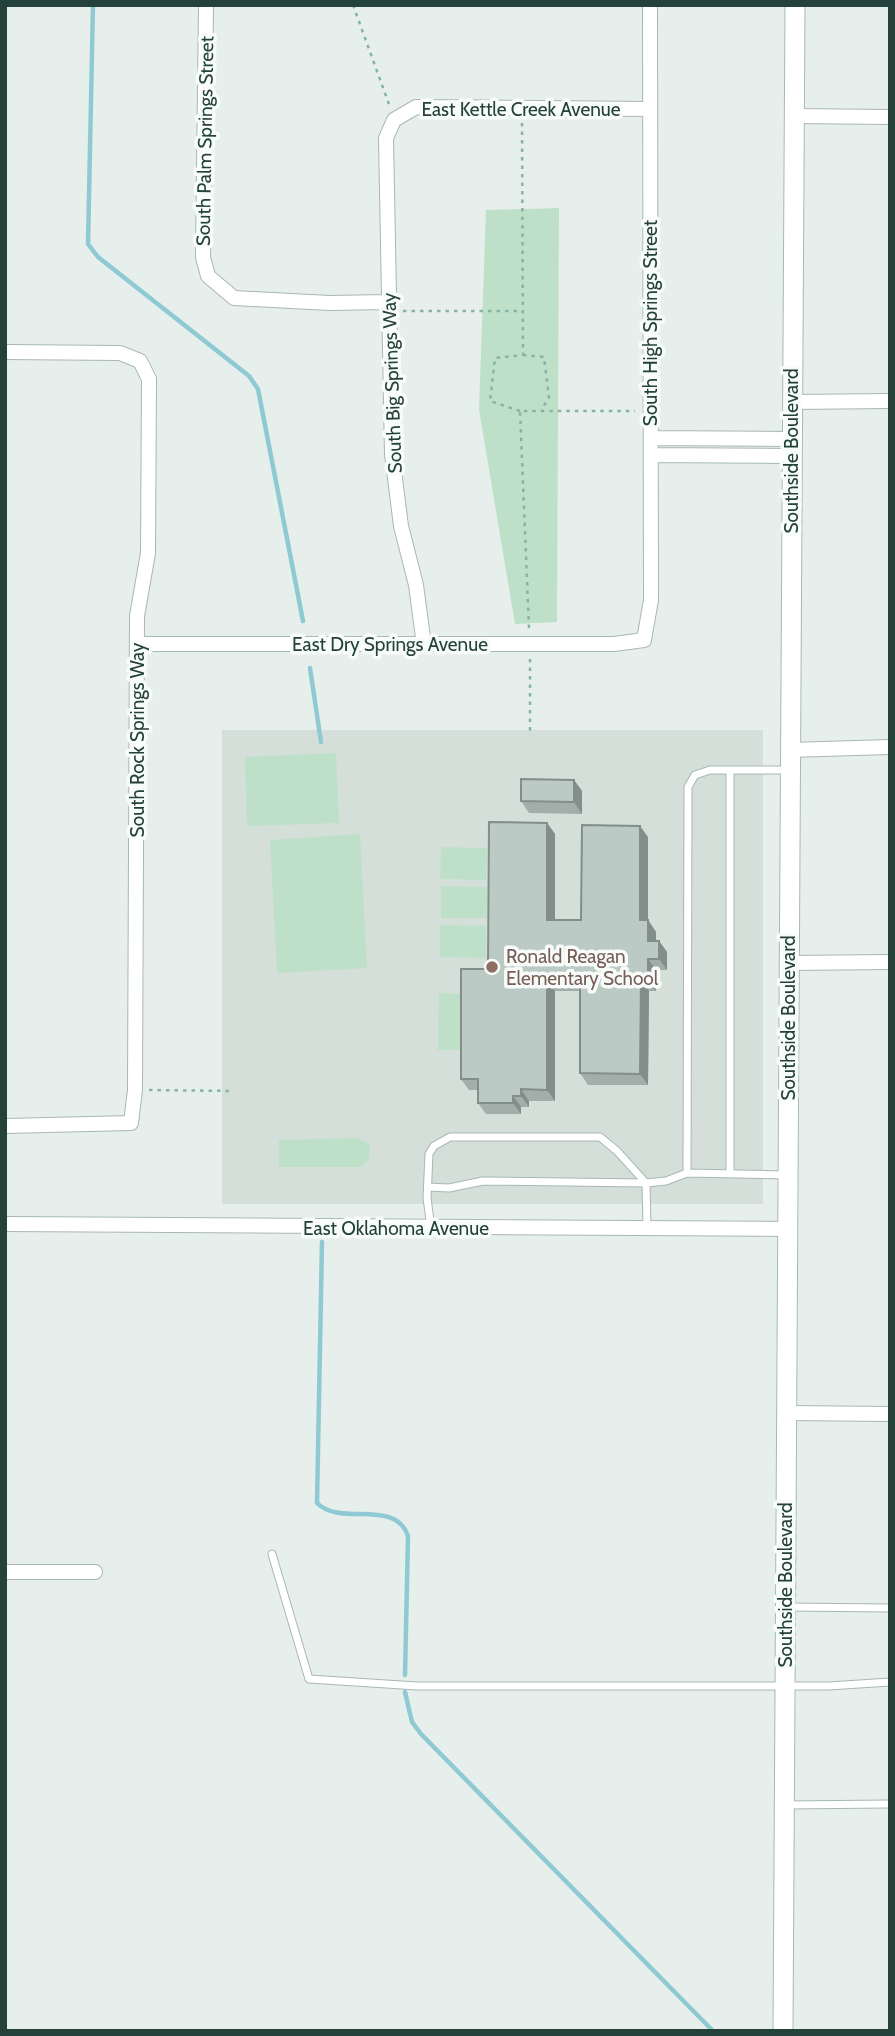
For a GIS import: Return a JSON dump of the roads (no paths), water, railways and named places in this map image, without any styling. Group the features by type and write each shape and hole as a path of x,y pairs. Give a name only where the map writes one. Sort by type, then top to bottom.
{"main road":[{"name":"Southside Boulevard","path":"783,2031 795,5"}],"street":[{"name":"South Palm Springs Street","path":"206,5 203,257 208,276 234,298 388,307"},
{"name":"South High Springs Street","path":"643,640 651,600 650,5"},
{"name":"East Kettle Creek Avenue","path":"394,120 416,107 650,109"},
{"path":"793,117 890,117"},
{"name":"South Big Springs Way","path":"394,120 386,138 392,454 401,526 416,585 424,645"},
{"name":"South Rock Springs Way","path":"5,352 120,353 140,361 149,379 148,552 137,616 135,1090 131,1123 5,1126"},
{"path":"791,402 890,401"},
{"path":"651,438 791,448"},
{"path":"651,455 791,448"},
{"name":"East Dry Springs Avenue","path":"137,643 614,644 643,640"},
{"path":"789,750 890,747"},
{"path":"788,962 890,962"},
{"name":"East Oklahoma Avenue","path":"5,1224 787,1229"},
{"path":"786,1413 890,1414"},
{"path":"5,1572 95,1572"}],"lane":[{"path":"687,1173 688,787 695,775 710,770 789,770"},
{"path":"730,770 730,1174"},
{"path":"431,1228 429,1154 435,1146 450,1137 468,1136 600,1137 617,1151 646,1184 647,1229"},
{"path":"428,1187 449,1188 483,1181 646,1184 666,1181 687,1173 787,1175"},
{"path":"272,1554 309,1679 417,1686 784,1686 890,1682"},
{"path":"785,1607 890,1608"},
{"path":"784,1805 890,1804"}],"waterway":[{"path":"93,5 88,244 98,257 249,376 258,389 303,621"},
{"path":"310,668 321,742"},
{"path":"322,1242 317,1503 327,1510 340,1513 392,1518 408,1536 405,1675"},
{"path":"405,1692 412,1722 421,1734 713,2031"}],"place":[{"name":"Ronald Reagan Elementary School","path":"492,967"}]}
